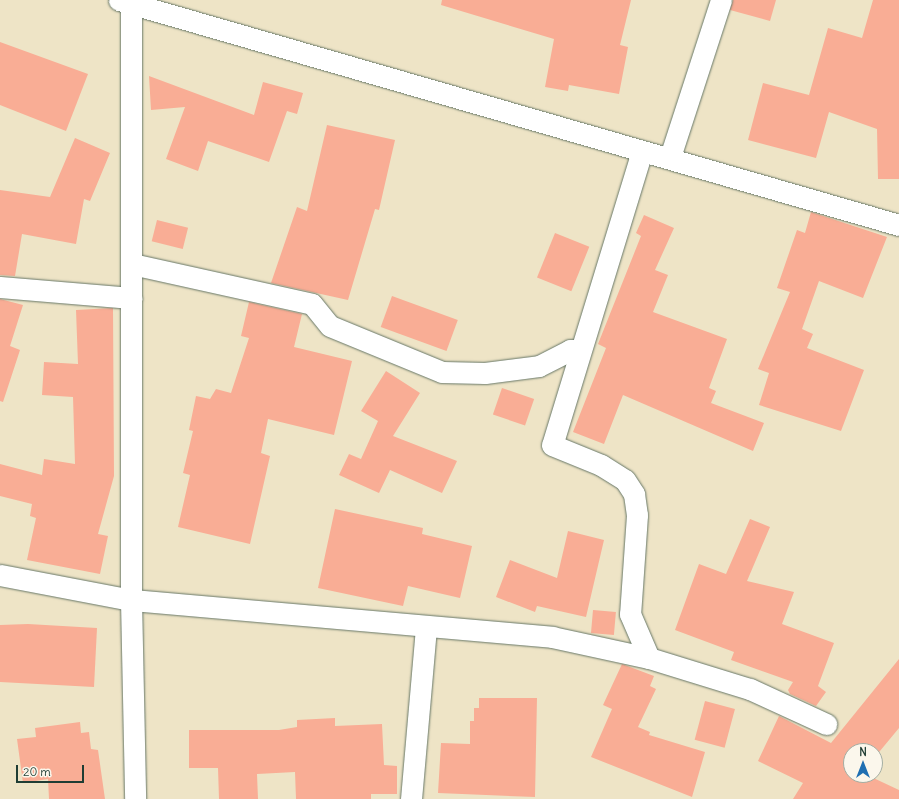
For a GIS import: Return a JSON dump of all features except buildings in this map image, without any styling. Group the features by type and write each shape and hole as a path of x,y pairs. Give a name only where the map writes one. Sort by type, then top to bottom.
{"street":[{"path":"670,157 722,0"},
{"path":"135,799 131,600 132,264 125,2 642,151 670,157 899,225"},
{"path":"642,151 552,445 601,465 625,480 634,494 637,515 630,614 649,658"},
{"path":"132,264 312,304 330,326 442,372 486,373 539,366 570,350 580,350"},
{"path":"0,287 132,298"},
{"path":"0,575 131,600 426,628 552,637 649,658 750,689 826,724"},
{"path":"411,799 426,628"}]}
